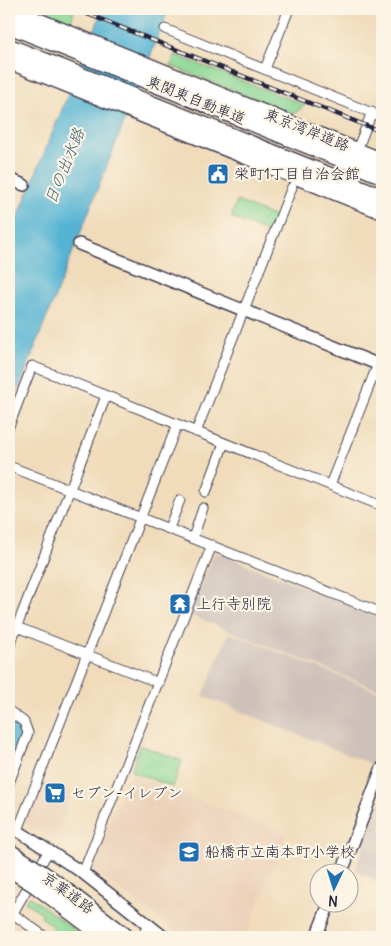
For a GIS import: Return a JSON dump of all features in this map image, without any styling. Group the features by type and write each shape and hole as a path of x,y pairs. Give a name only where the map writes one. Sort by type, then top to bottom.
{"highway":[{"name":"東京湾岸道路","path":"9,10 382,160"},
{"name":"東関東自動車道","path":"9,26 382,175"},
{"name":"東関東自動車道","path":"9,47 382,197"},
{"path":"9,61 382,211"},
{"name":"京葉道路","path":"9,852 57,884 126,937"},
{"name":"京葉道路","path":"9,868 36,885 105,937"}],"street":[{"path":"265,69 289,9"},
{"path":"165,29 382,117"},
{"path":"357,150 372,112"},
{"path":"9,179 24,185"},
{"path":"196,432 292,187"},
{"path":"79,244 243,310 381,361 330,486"},
{"path":"9,426 32,366 382,506"},
{"path":"9,647 13,626 106,396"},
{"path":"164,937 83,873 50,850 13,828 88,655 177,424"},
{"path":"206,492 224,443"},
{"path":"9,466 382,613"},
{"path":"169,528 180,500"},
{"path":"193,538 203,508"},
{"path":"83,873 212,545"},
{"path":"13,626 158,683"},
{"path":"9,711 24,722 28,733 9,783"},
{"path":"345,864 382,768"},
{"path":"45,937 10,917 50,850"},
{"path":"9,898 17,904"},
{"path":"316,937 325,914"},
{"path":"143,937 148,923"}],"shaded area":[{"path":"215,552 382,618 382,691 190,615"},
{"path":"229,633 382,693 382,737 372,764 203,696"},
{"name":"船橋市立南本町小学校","path":"129,773 287,834 245,937 180,937 153,913 91,870"},
{"path":"41,780 73,793 54,840 25,822"},
{"path":"382,796 382,882 358,872 358,864"}],"green space":[{"path":"50,9 65,9 74,12 69,26 48,17"},
{"path":"175,55 305,105 294,114 171,66"},
{"path":"237,201 275,217 268,233 231,217"},
{"path":"140,745 182,761 173,787 131,771"},
{"path":"29,896 84,937 48,936 52,926 41,917 42,913 25,902"}],"water":[{"name":"日の出水路","path":"103,9 169,9 9,413 9,239"},
{"path":"9,718 23,729 9,766"}],"railway":[{"path":"75,9 382,132"}],"place":[{"name":"栄町1丁目自治会館","path":"218,174"},
{"name":"上行寺別院","path":"180,604"},
{"name":"セブン-イレブン","path":"55,793"},
{"name":"船橋市立南本町小学校","path":"189,852"}]}
